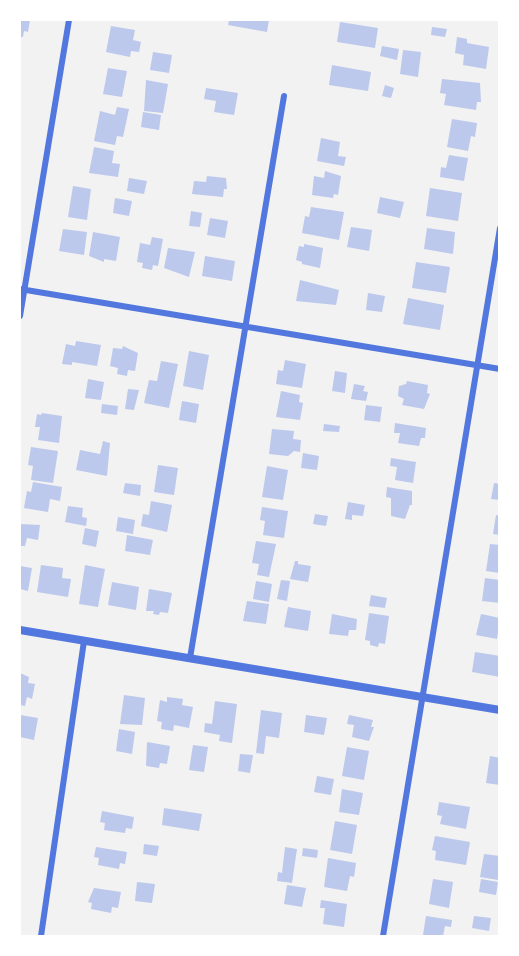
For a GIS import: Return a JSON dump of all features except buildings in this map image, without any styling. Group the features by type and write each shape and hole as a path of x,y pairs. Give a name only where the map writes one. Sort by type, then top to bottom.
{"street":[{"path":"20,316 22,289 69,20"},
{"path":"190,658 284,96"},
{"path":"383,936 500,228"},
{"path":"22,289 500,369"},
{"path":"20,630 500,710"},
{"path":"41,936 84,640"}]}
